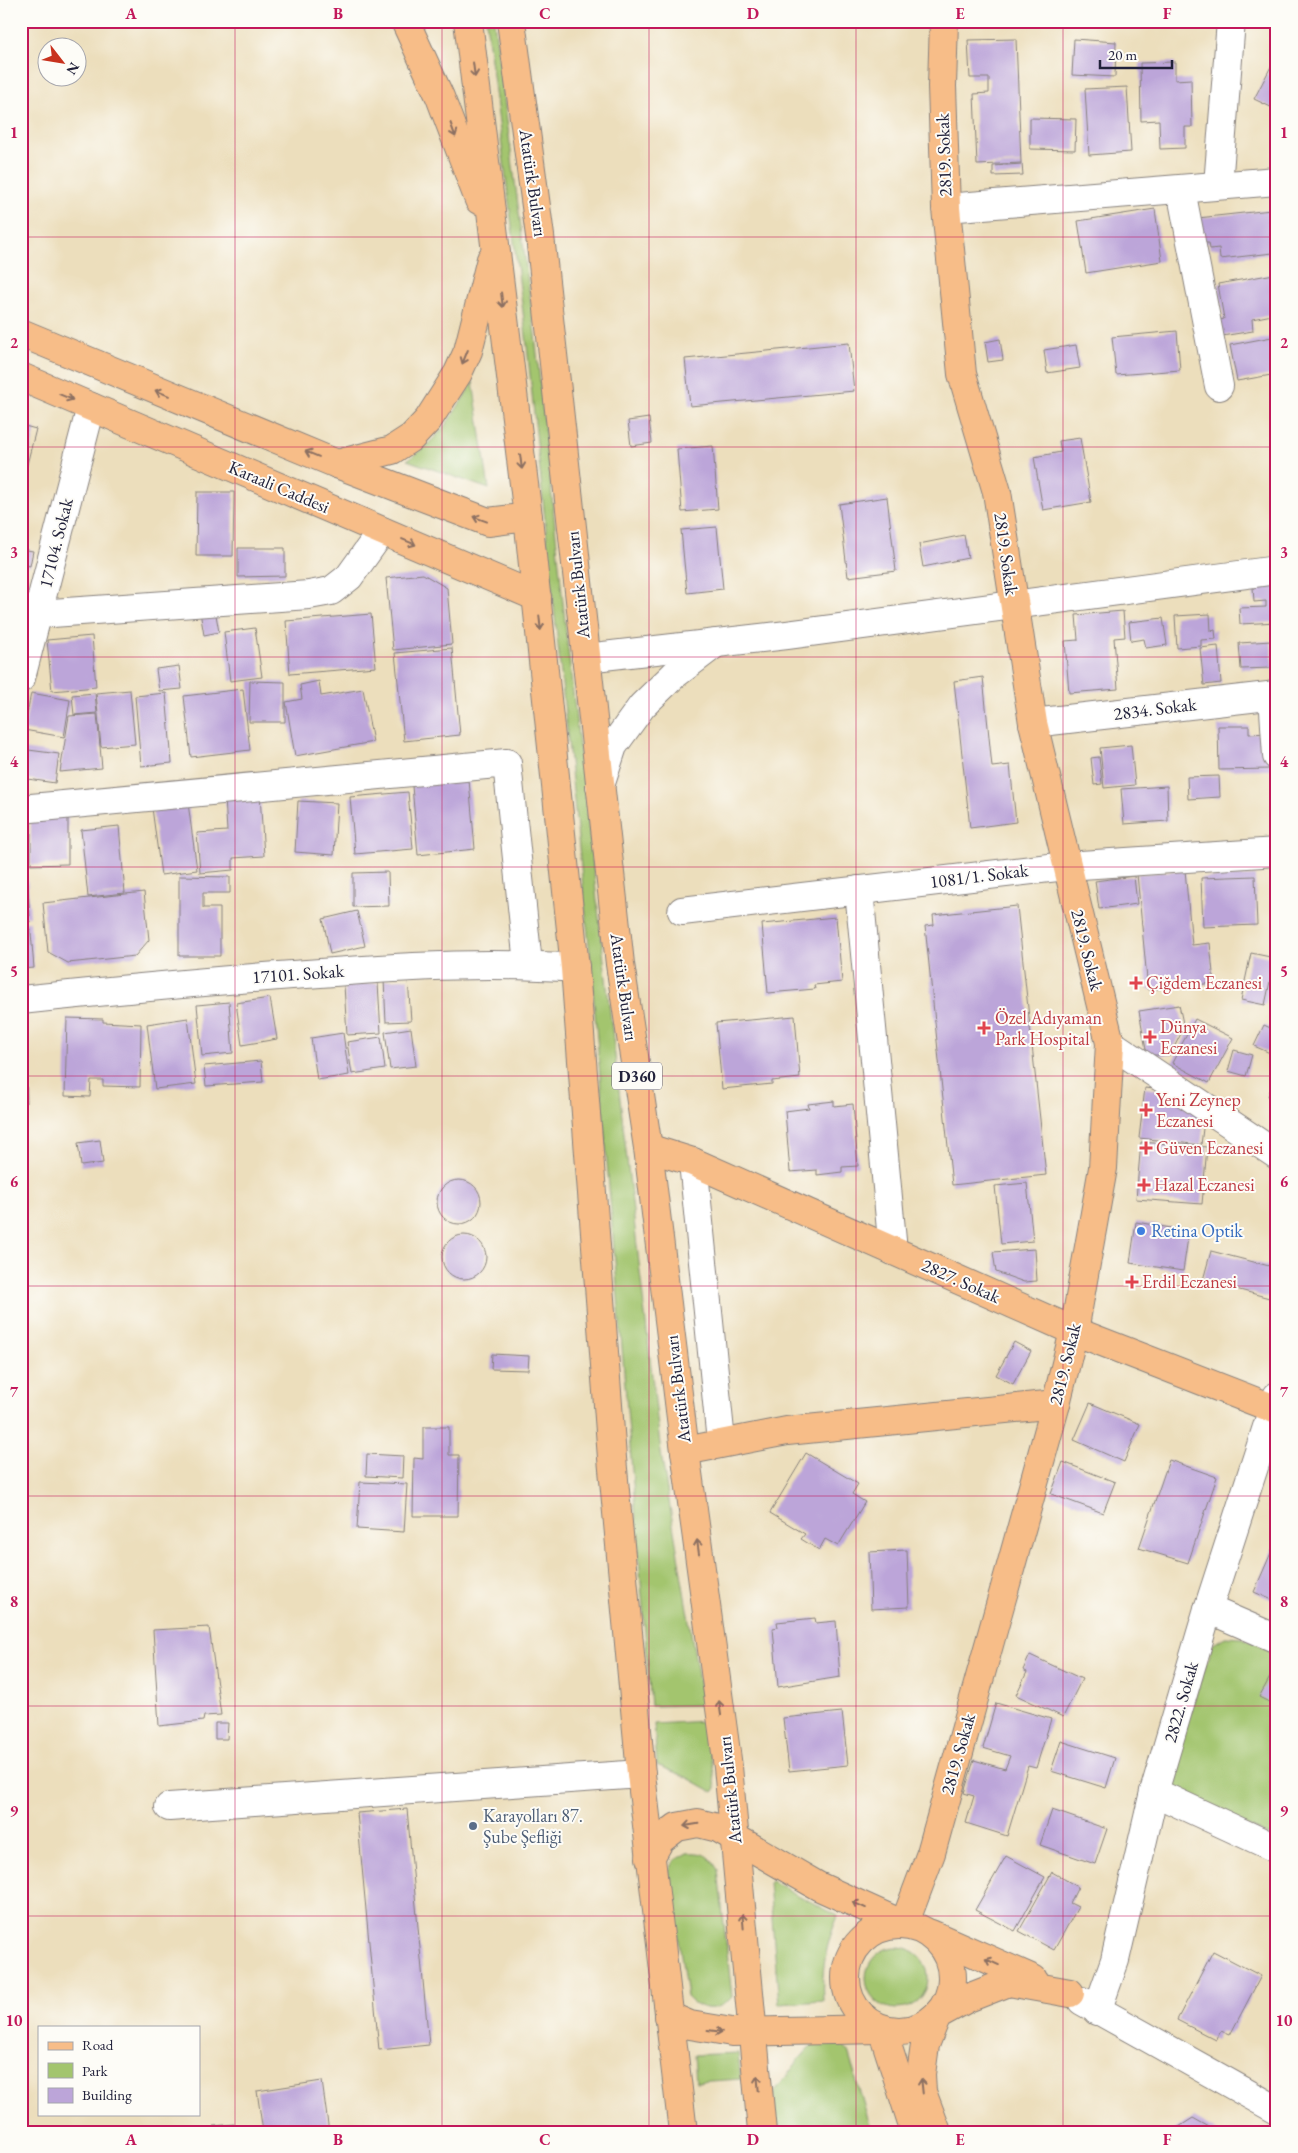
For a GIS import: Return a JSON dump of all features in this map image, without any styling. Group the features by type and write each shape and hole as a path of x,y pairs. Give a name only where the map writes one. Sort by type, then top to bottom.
{"main road":[{"path":"337,464 392,450 418,432 433,414 458,373 468,351 495,242 440,97 405,21"},
{"path":"468,21 528,517 575,968 612,1458 641,1774 683,2132"},
{"name":"Atatürk Bulvarı","path":"511,21 540,236 620,964 648,1148 685,1451 727,1757 762,2132"},
{"name":"2819. Sokak","path":"912,1927 1056,1404 1074,1331 1103,1168 1110,1043 1033,723 1013,605 997,492 962,374 946,208 942,86 944,21"},
{"path":"21,333 337,464 488,522 528,517"},
{"name":"Karaali Caddesi","path":"21,377 537,597"},
{"name":"2827. Sokak","path":"648,1148 693,1162 1074,1331 1276,1405"},
{"path":"685,1451 721,1442 787,1431 1056,1404"},
{"path":"650,1858 660,1840 677,1827 698,1823 718,1828 818,1886 1003,1967 1070,1993"},
{"path":"915,2132 882,2029 865,2020 852,2005 846,1987 847,1967 854,1950 867,1935 884,1927 912,1927 938,1942 948,1958 952,1978 948,1998 937,2015 925,2045 921,2074 922,2092 938,2132"},
{"path":"669,2016 690,2026 732,2032 882,2029 896,2032 912,2030 976,1994 1009,1982 1070,1993"}],"street":[{"path":"1218,185 1231,21"},
{"path":"946,208 1277,181"},
{"path":"1181,190 1219,386"},
{"name":"17104. Sokak","path":"21,678 91,408"},
{"path":"38,614 309,595 331,591 349,577 382,531"},
{"path":"586,658 788,635 1277,570"},
{"path":"600,786 613,746 642,706 674,675 718,642"},
{"path":"1275,695 1277,756"},
{"name":"2834. Sokak","path":"1033,723 1275,695"},
{"path":"21,809 507,763 528,964"},
{"name":"1081/1. Sokak","path":"682,911 1066,866 1277,852"},
{"path":"859,890 894,1251"},
{"name":"17101. Sokak","path":"21,1000 250,977 384,968 528,964 575,968"},
{"path":"1110,1043 1277,1155"},
{"path":"693,1162 721,1442"},
{"name":"2822. Sokak","path":"1097,2011 1115,1960 1154,1792 1208,1609 1276,1405"},
{"path":"1208,1609 1277,1639"},
{"path":"169,1807 641,1774"},
{"path":"1154,1792 1277,1849"},
{"path":"1070,1993 1097,2011 1277,2110"}],"green space":[{"path":"486,21 494,21 535,335 567,641 661,1453 703,1705 651,1706 591,964 526,336"},
{"path":"473,382 489,489 407,460 437,435 453,415"},
{"path":"1225,1637 1243,1638 1277,1653 1277,1839 1165,1789 1212,1645"},
{"path":"706,1721 716,1788 713,1792 686,1777 657,1765 654,1724"},
{"path":"687,1853 706,1855 718,1870 732,1997 716,2008 704,2008 687,1997 669,1871 675,1860"},
{"path":"771,1881 838,1916 825,1957 823,2001 779,2004 769,1883"},
{"path":"897,1947 909,1949 919,1956 926,1966 928,1978 926,1990 919,2000 909,2007 897,2009 885,2007 875,2000 868,1990 866,1978 868,1966 875,1956 885,1949"},
{"path":"819,2040 839,2042 848,2052 872,2132 776,2132 774,2092 800,2058"},
{"path":"738,2053 741,2079 696,2082 694,2055"}],"building":[{"path":"1016,39 1021,163 977,165 974,94 989,93 989,78 970,78 968,40"},
{"path":"1074,39 1116,42 1115,77 1072,75"},
{"path":"1277,55 1277,110 1254,99"},
{"path":"1175,62 1175,80 1191,79 1192,127 1185,127 1185,148 1160,149 1159,120 1141,121 1140,63"},
{"path":"1127,87 1131,152 1089,155 1085,89"},
{"path":"1030,118 1076,119 1075,150 1030,149"},
{"path":"1022,164 1023,175 993,176 993,166"},
{"path":"1155,209 1162,261 1086,273 1078,221"},
{"path":"1271,210 1274,232 1271,233 1273,253 1220,259 1219,248 1210,249 1209,243 1200,243 1198,218"},
{"path":"1274,274 1277,289 1277,314 1252,319 1253,331 1222,336 1220,320 1224,319 1218,284"},
{"path":"1177,331 1180,370 1116,375 1112,337"},
{"path":"1277,336 1277,374 1237,381 1230,345"},
{"path":"1000,339 1003,360 988,362 985,342"},
{"path":"849,343 854,391 690,406 685,359"},
{"path":"1076,345 1080,368 1047,373 1044,350"},
{"path":"649,418 652,443 631,446 628,421"},
{"path":"21,425 36,429 22,484 21,484"},
{"path":"1080,438 1091,502 1043,510 1034,457 1061,452 1059,441"},
{"path":"713,446 718,509 682,512 677,449"},
{"path":"197,492 234,492 233,556 196,556"},
{"path":"887,497 896,571 848,577 839,504"},
{"path":"717,527 723,589 687,593 681,530"},
{"path":"964,535 968,558 923,567 919,544"},
{"path":"238,548 285,548 285,576 238,577"},
{"path":"21,549 33,551 30,566 21,564"},
{"path":"423,574 447,588 452,644 393,650 386,578"},
{"path":"1277,583 1277,622 1240,624 1239,608 1266,607 1266,601 1254,602 1253,587"},
{"path":"215,609 219,632 204,635 200,612"},
{"path":"1123,611 1125,637 1114,638 1118,689 1069,693 1065,641 1078,640 1076,615"},
{"path":"371,614 376,667 290,674 286,621"},
{"path":"1210,614 1211,631 1215,630 1216,639 1201,640 1201,646 1177,648 1175,616"},
{"path":"1163,618 1167,645 1146,648 1144,639 1131,641 1129,622"},
{"path":"255,628 262,677 230,681 224,632"},
{"path":"92,636 96,687 52,691 47,640"},
{"path":"1271,641 1273,668 1241,669 1239,643"},
{"path":"1218,646 1221,683 1204,685 1200,648"},
{"path":"452,648 460,735 404,741 395,653"},
{"path":"179,666 182,689 159,691 156,669"},
{"path":"983,677 992,767 1010,765 1016,822 970,828 954,681"},
{"path":"250,681 285,682 285,722 249,722"},
{"path":"319,681 321,696 363,689 373,742 295,756 286,702 302,699 300,685"},
{"path":"243,689 250,750 191,757 184,696"},
{"path":"130,690 135,744 101,747 96,693"},
{"path":"31,693 70,700 64,737 24,730"},
{"path":"95,693 97,713 74,715 72,695"},
{"path":"166,693 172,763 141,766 135,696"},
{"path":"97,714 102,768 60,772 69,716"},
{"path":"1218,726 1249,726 1249,734 1269,733 1270,769 1219,770"},
{"path":"1131,745 1135,785 1104,788 1100,748"},
{"path":"21,749 59,754 55,783 21,778"},
{"path":"1099,757 1102,784 1094,785 1091,758"},
{"path":"1219,776 1220,797 1188,799 1187,777"},
{"path":"469,780 475,849 418,855 412,786"},
{"path":"1167,786 1168,821 1124,824 1121,789"},
{"path":"408,792 413,849 355,854 350,797"},
{"path":"260,795 264,856 233,858 233,870 200,873 197,833 227,831 225,798"},
{"path":"298,801 337,803 334,855 295,852"},
{"path":"188,803 197,870 161,875 152,808"},
{"path":"68,815 68,864 31,865 31,816"},
{"path":"119,826 125,893 88,897 81,830"},
{"path":"1185,870 1192,945 1210,943 1214,983 1148,990 1137,874"},
{"path":"388,872 389,906 353,907 353,873"},
{"path":"21,874 27,874 30,916 21,917"},
{"path":"179,876 230,877 230,893 203,893 203,908 220,908 220,956 179,956"},
{"path":"1134,876 1137,904 1099,909 1095,881"},
{"path":"1255,876 1257,925 1203,927 1201,878"},
{"path":"144,892 149,940 135,956 68,963 48,952 43,903"},
{"path":"1017,906 1046,1175 952,1185 925,926 934,925 933,915"},
{"path":"357,911 365,946 330,954 323,919"},
{"path":"836,917 842,982 814,985 815,989 768,993 762,924"},
{"path":"30,921 34,968 21,969 21,922"},
{"path":"1251,953 1275,958 1265,1005 1241,1000"},
{"path":"408,979 411,1021 386,1022 384,980"},
{"path":"378,983 381,1033 347,1035 344,985"},
{"path":"270,998 277,1039 242,1045 236,1003"},
{"path":"229,1002 233,1053 202,1056 197,1005"},
{"path":"1179,1005 1184,1028 1170,1055 1147,1055 1139,1011"},
{"path":"795,1016 800,1078 772,1081 772,1084 722,1089 716,1023"},
{"path":"67,1018 103,1019 103,1022 141,1024 140,1087 103,1086 103,1080 91,1080 90,1097 65,1096"},
{"path":"188,1018 196,1084 155,1089 147,1024"},
{"path":"1195,1019 1233,1038 1209,1083 1172,1063"},
{"path":"1264,1025 1277,1031 1277,1056 1254,1046"},
{"path":"411,1028 416,1066 390,1069 385,1032"},
{"path":"21,1029 25,1029 27,1102 21,1102"},
{"path":"343,1033 349,1075 317,1080 311,1038"},
{"path":"381,1037 385,1069 352,1074 347,1042"},
{"path":"1234,1050 1252,1055 1246,1076 1228,1071"},
{"path":"261,1061 263,1082 206,1086 204,1066"},
{"path":"1277,1074 1277,1100 1268,1096"},
{"path":"1145,1088 1172,1091 1205,1112 1201,1145 1139,1138"},
{"path":"834,1101 834,1106 853,1104 858,1166 842,1167 842,1172 817,1175 817,1170 790,1172 785,1111 809,1108 808,1104"},
{"path":"100,1140 103,1163 81,1166 78,1143"},
{"path":"1141,1142 1207,1147 1202,1204 1136,1199"},
{"path":"463,1180 475,1186 480,1193 480,1211 475,1218 468,1223 455,1224 443,1218 438,1211 437,1198 443,1186 450,1181"},
{"path":"1027,1183 1033,1241 1001,1244 995,1186"},
{"path":"1136,1222 1189,1231 1183,1271 1130,1263"},
{"path":"460,1235 468,1235 480,1241 486,1257 480,1273 468,1279 460,1279 448,1273 442,1261 442,1253 448,1241"},
{"path":"1035,1249 1037,1281 1024,1282 996,1272 993,1252"},
{"path":"1211,1251 1277,1268 1277,1285 1273,1299 1203,1280"},
{"path":"1014,1342 1031,1351 1013,1384 996,1375"},
{"path":"492,1354 529,1356 528,1370 491,1369"},
{"path":"1090,1403 1140,1424 1124,1462 1074,1440"},
{"path":"423,1427 449,1427 449,1455 459,1455 458,1516 413,1516 414,1458 423,1459"},
{"path":"806,1453 858,1484 852,1494 865,1502 838,1546 825,1539 819,1550 801,1539 805,1534 770,1513"},
{"path":"367,1454 403,1456 402,1478 366,1476"},
{"path":"1169,1460 1217,1477 1188,1563 1139,1548"},
{"path":"1063,1462 1115,1482 1103,1513 1051,1494"},
{"path":"360,1482 407,1484 404,1532 357,1529"},
{"path":"1277,1539 1277,1602 1254,1592"},
{"path":"907,1550 909,1607 871,1609 869,1552"},
{"path":"815,1618 816,1623 836,1621 840,1677 778,1687 773,1628 778,1627 777,1622"},
{"path":"209,1627 221,1715 204,1716 203,1721 159,1726 153,1630"},
{"path":"1030,1655 1082,1679 1063,1717 1016,1695 1027,1672 1023,1670"},
{"path":"1273,1672 1277,1674 1277,1706 1259,1697"},
{"path":"996,1703 1051,1719 1036,1768 1028,1766 1007,1836 966,1823 974,1796 964,1793 974,1760 1005,1769 1010,1756 983,1748"},
{"path":"842,1712 848,1765 789,1771 783,1718"},
{"path":"215,1723 228,1723 227,1739 215,1739"},
{"path":"1061,1741 1115,1758 1106,1788 1051,1771"},
{"path":"407,1809 429,2045 379,2050 357,1813"},
{"path":"1052,1810 1107,1829 1095,1864 1040,1845"},
{"path":"1006,1856 1045,1877 1015,1931 975,1910"},
{"path":"1052,1872 1078,1887 1070,1903 1078,1907 1054,1950 1019,1931"},
{"path":"1213,1951 1261,1976 1230,2035 1221,2031 1216,2040 1177,2020"},
{"path":"322,2081 329,2132 263,2132 257,2091"},
{"path":"1193,2118 1218,2132 1171,2132"},
{"path":"234,2124 234,2132 214,2132 214,2126"}],"place":[{"name":"Çiğdem Eczanesi","path":"1136,983"},
{"name":"Özel Adıyaman Park Hospital","path":"984,1028"},
{"name":"Dünya Eczanesi","path":"1150,1037"},
{"name":"Yeni Zeynep Eczanesi","path":"1146,1110"},
{"name":"Güven Eczanesi","path":"1146,1148"},
{"name":"Hazal Eczanesi","path":"1144,1185"},
{"name":"Retina Optik","path":"1141,1231"},
{"name":"Erdil Eczanesi","path":"1132,1282"},
{"name":"Karayolları 87. Şube Şefliği","path":"473,1826"}]}
